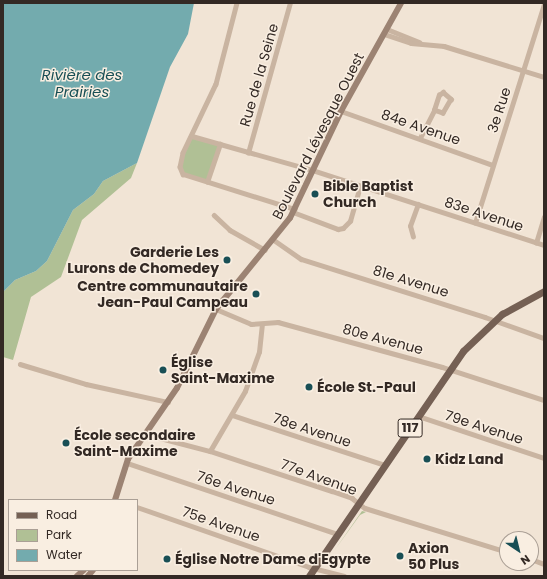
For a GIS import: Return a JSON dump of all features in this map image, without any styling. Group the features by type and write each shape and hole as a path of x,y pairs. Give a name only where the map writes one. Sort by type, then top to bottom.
{"main road":[{"name":"117","path":"311,573 449,369 471,342 494,321 514,307 544,292"}],"street":[{"path":"237,3 216,84 183,153 180,167 183,174 294,211 338,229 343,228 350,221 360,186"},
{"name":"Rue de la Seine","path":"248,153 290,3"},
{"name":"Boulevard Lévesque Ouest","path":"116,499 127,462 168,402 216,309 274,240 294,211 341,111 401,3"},
{"name":"3e Rue","path":"475,223 544,6"},
{"path":"386,32 420,42 444,46 544,77"},
{"path":"420,138 434,110 439,95 443,92 449,95 450,103 445,112 434,110"},
{"name":"84e Avenue","path":"341,111 493,164"},
{"name":"83e Avenue","path":"192,136 312,170 544,245"},
{"path":"207,182 220,144"},
{"path":"413,237 410,226 418,204"},
{"path":"214,215 230,230 265,250"},
{"path":"536,242 544,217"},
{"name":"81e Avenue","path":"274,240 301,259 544,338"},
{"name":"80e Avenue","path":"216,309 251,324 262,325 278,322 449,369 544,400"},
{"path":"210,451 245,391 259,352 262,325"},
{"path":"20,364 86,384 168,402"},
{"name":"78e Avenue","path":"232,415 385,465"},
{"name":"79e Avenue","path":"418,416 544,458"},
{"name":"77e Avenue","path":"145,434 210,451 352,498 365,508 499,550"},
{"name":"76e Avenue","path":"127,462 338,534"},
{"name":"75e Avenue","path":"138,507 311,573 344,576"}],"green space":[{"path":"192,136 220,144 207,182 183,174 180,167 183,153"},
{"path":"137,163 131,178 82,220 61,277 31,297 13,360 3,357 3,292 15,280 36,271 47,261 73,210 94,194 103,181"},
{"path":"362,511 366,512 360,515 334,551"}],"water":[{"name":"Rivière des Prairies","path":"3,3 194,3 188,34 170,67 137,163 103,181 94,194 73,210 47,261 36,271 15,280 3,292"}],"place":[{"name":"Bible Baptist Church","path":"315,194"},
{"name":"Garderie Les Lurons de Chomedey","path":"227,260"},
{"name":"Centre communautaire Jean-Paul Campeau","path":"256,294"},
{"name":"Église Saint-Maxime","path":"163,370"},
{"name":"École St.-Paul","path":"309,387"},
{"name":"École secondaire Saint-Maxime","path":"66,443"},
{"name":"Kidz Land","path":"427,459"},
{"name":"Axion 50 Plus","path":"400,556"},
{"name":"Église Notre Dame d'Egypte","path":"167,559"}]}
